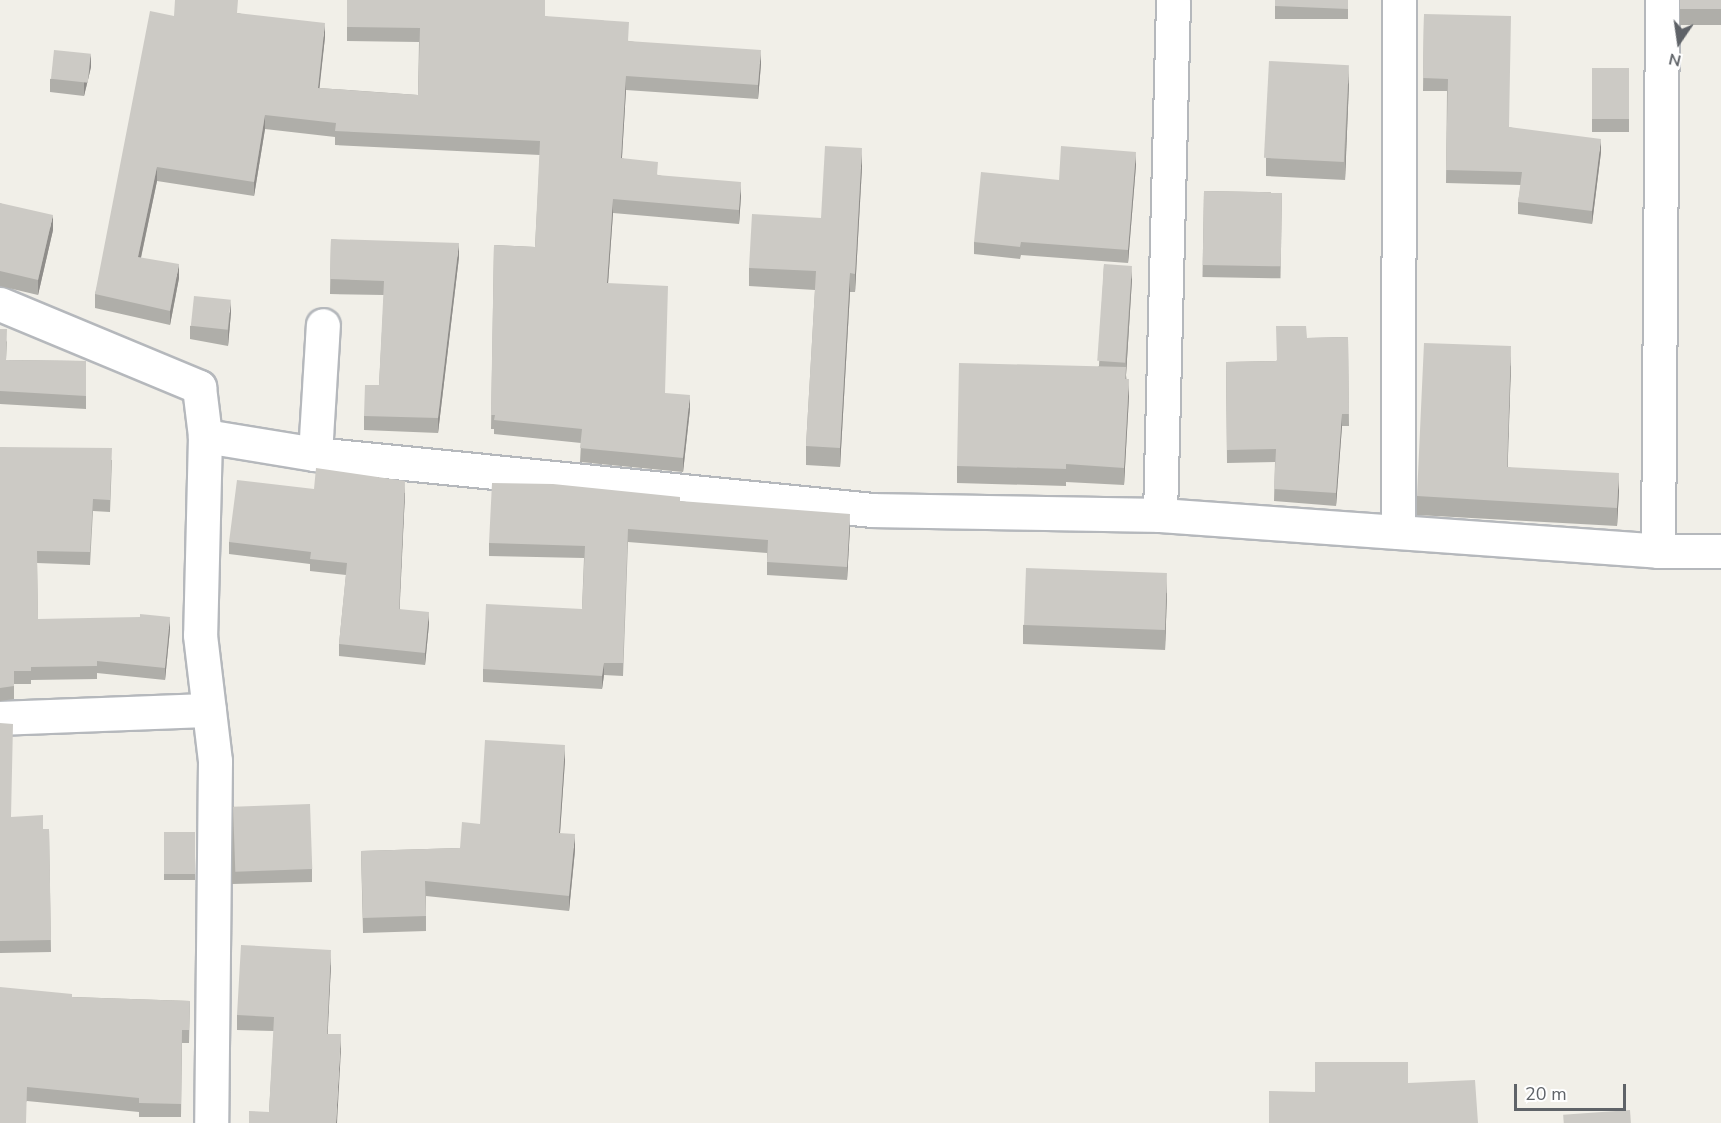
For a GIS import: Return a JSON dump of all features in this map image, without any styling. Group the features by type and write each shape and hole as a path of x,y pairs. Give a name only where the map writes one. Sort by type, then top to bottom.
{"street":[{"path":"1160,515 1173,0"},
{"path":"1398,532 1399,0"},
{"path":"1658,551 1662,0"},
{"path":"0,304 199,387 205,436 200,635 215,761 211,1123"},
{"path":"315,454 323,325"},
{"path":"205,436 315,454 872,510 1160,515 1658,551 1721,551"},
{"path":"0,718 209,710"}],"building":[{"path":"175,0 238,0 237,13 325,23 318,88 418,95 420,28 347,27 347,0 545,0 545,16 629,22 628,41 761,50 758,85 626,76 621,158 658,162 657,175 741,182 739,210 613,199 607,283 668,286 665,393 690,395 683,458 580,448 582,429 494,420 495,415 491,415 494,245 535,247 540,141 335,131 336,123 265,115 254,182 157,167 138,257 179,264 170,311 95,294 150,11 174,16"},
{"path":"1275,0 1348,0 1348,9 1275,6"},
{"path":"1680,0 1721,0 1721,9 1680,9"},
{"path":"1424,14 1511,16 1509,127 1601,139 1592,211 1518,202 1522,172 1446,170 1448,79 1423,78"},
{"path":"54,50 91,54 88,83 51,79"},
{"path":"1269,61 1349,65 1344,162 1264,158"},
{"path":"1592,68 1629,68 1629,119 1592,119"},
{"path":"825,146 862,148 855,274 850,273 840,448 806,446 816,271 749,268 752,214 821,218"},
{"path":"1061,146 1136,152 1128,250 1021,242 1020,247 974,242 981,172 1059,180"},
{"path":"1204,191 1282,192 1281,266 1203,265"},
{"path":"0,203 53,215 38,280 0,271"},
{"path":"331,239 459,243 438,418 364,416 365,385 379,385 384,281 330,279"},
{"path":"1104,264 1132,266 1125,363 1097,361"},
{"path":"194,296 231,300 228,330 191,326"},
{"path":"1276,326 1306,326 1307,338 1348,337 1349,414 1342,414 1336,493 1274,489 1276,449 1227,450 1226,362 1277,361"},
{"path":"0,329 7,329 6,360 86,361 86,396 0,391"},
{"path":"1424,343 1511,346 1507,467 1619,473 1617,508 1417,496"},
{"path":"959,363 1126,367 1125,379 1129,379 1124,468 1066,464 1066,469 957,466"},
{"path":"0,447 112,448 110,500 93,499 90,552 37,551 38,619 140,617 140,614 170,617 165,668 97,661 97,666 31,667 31,671 14,671 14,686 0,688"},
{"path":"316,468 405,481 399,609 429,612 425,653 339,644 347,563 310,559 311,552 229,542 237,480 314,489"},
{"path":"492,483 553,484 680,497 680,501 850,514 847,567 767,562 768,540 628,529 623,663 604,663 602,676 483,669 486,604 582,609 585,546 489,543"},
{"path":"1026,568 1167,573 1165,630 1024,625"},
{"path":"0,723 13,724 11,817 43,815 43,829 49,829 51,940 0,941"},
{"path":"485,740 565,745 559,833 575,834 569,896 425,881 426,916 363,918 361,851 460,848 462,822 480,824"},
{"path":"310,804 312,869 235,872 233,807"},
{"path":"164,832 195,832 195,874 164,874"},
{"path":"241,945 331,950 327,1034 341,1034 336,1123 249,1123 249,1111 269,1112 274,1017 237,1015"},
{"path":"0,987 72,994 72,997 190,1001 189,1030 182,1030 181,1104 139,1103 139,1098 27,1087 26,1123 0,1123"},
{"path":"1315,1062 1408,1062 1408,1083 1475,1080 1478,1123 1269,1123 1269,1091 1315,1092"},
{"path":"1630,1110 1631,1123 1564,1123 1563,1115"}]}
